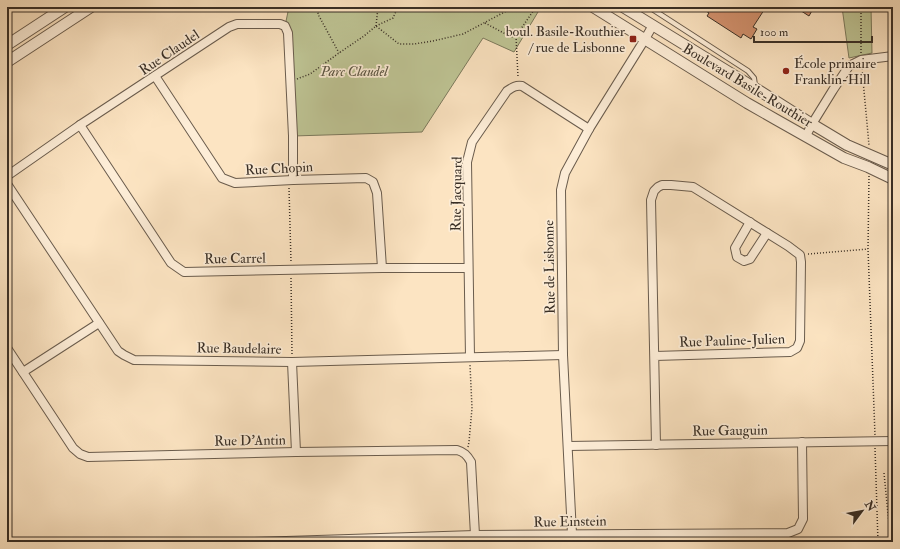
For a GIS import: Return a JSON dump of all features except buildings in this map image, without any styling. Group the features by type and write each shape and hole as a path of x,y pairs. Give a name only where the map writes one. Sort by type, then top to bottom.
{"street":[{"path":"7,45 65,7"},
{"path":"7,62 91,7"},
{"name":"Boulevard Basile-Routhier","path":"593,7 747,103 844,158 893,179"},
{"name":"Boulevard Basile-Routhier","path":"625,8 812,124 848,145 893,165"},
{"name":"Rue Claudel","path":"7,176 80,125 229,27 237,24 280,24 285,26 288,32 293,136 293,180"},
{"name":"Rue de Lisbonne","path":"572,534 563,355 561,190 565,173 589,129 653,25"},
{"path":"806,136 833,90 850,66 862,60 893,56"},
{"name":"Rue Chopin","path":"155,76 222,178 235,184 293,180 366,178 373,182 377,194 382,268"},
{"path":"519,85 589,129"},
{"name":"Rue Jacquard","path":"470,357 468,162 470,150 472,142 507,91 519,85"},
{"path":"747,103 755,88"},
{"name":"Rue Carrel","path":"80,125 171,264 184,272 382,268 468,268"},
{"name":"Rue Baudelaire","path":"7,184 118,351 134,360 292,362 563,355"},
{"path":"656,445 652,200 654,191 658,187 671,185 693,187 800,255"},
{"path":"750,222 735,248 737,257 744,261 750,259 767,233"},
{"name":"Rue Pauline-Julien","path":"654,356 790,352 797,348 800,341 800,255"},
{"path":"23,372 99,323"},
{"name":"Rue D'Antin","path":"7,348 73,448 80,454 88,457 457,450 466,455"},
{"path":"292,362 296,452"},
{"name":"Rue Gauguin","path":"568,446 893,441"},
{"name":"Rue Einstein","path":"253,542 572,534 788,533 798,530 803,518 802,442"},
{"path":"466,455 471,462 475,536"}],"lane":[{"path":"649,7 748,71 754,78 755,88"}],"path":[{"path":"316,7 319,16 339,53"},
{"path":"376,26 378,7"},
{"path":"290,82 310,74 376,26 393,18 398,7"},
{"path":"376,26 399,44 433,42 463,34 514,7"},
{"path":"527,7 533,12"},
{"path":"519,85 516,36 536,7"},
{"path":"861,7 862,60 869,155"},
{"path":"485,23 511,37 516,36"},
{"path":"868,167 868,249 878,542"},
{"path":"800,255 868,249"},
{"path":"466,455 469,442 472,408 470,357"},
{"path":"884,473 889,524 889,542"}],"green space":[{"name":"Parc Claudel","path":"289,7 541,7 514,52 483,38 422,132 293,136 285,26"},
{"path":"842,7 871,7 872,53 849,58"}],"place":[{"name":"boul. Basile-Routhier / rue de Lisbonne","path":"633,39"},
{"name":"École primaire Franklin-Hill","path":"786,71"}]}
